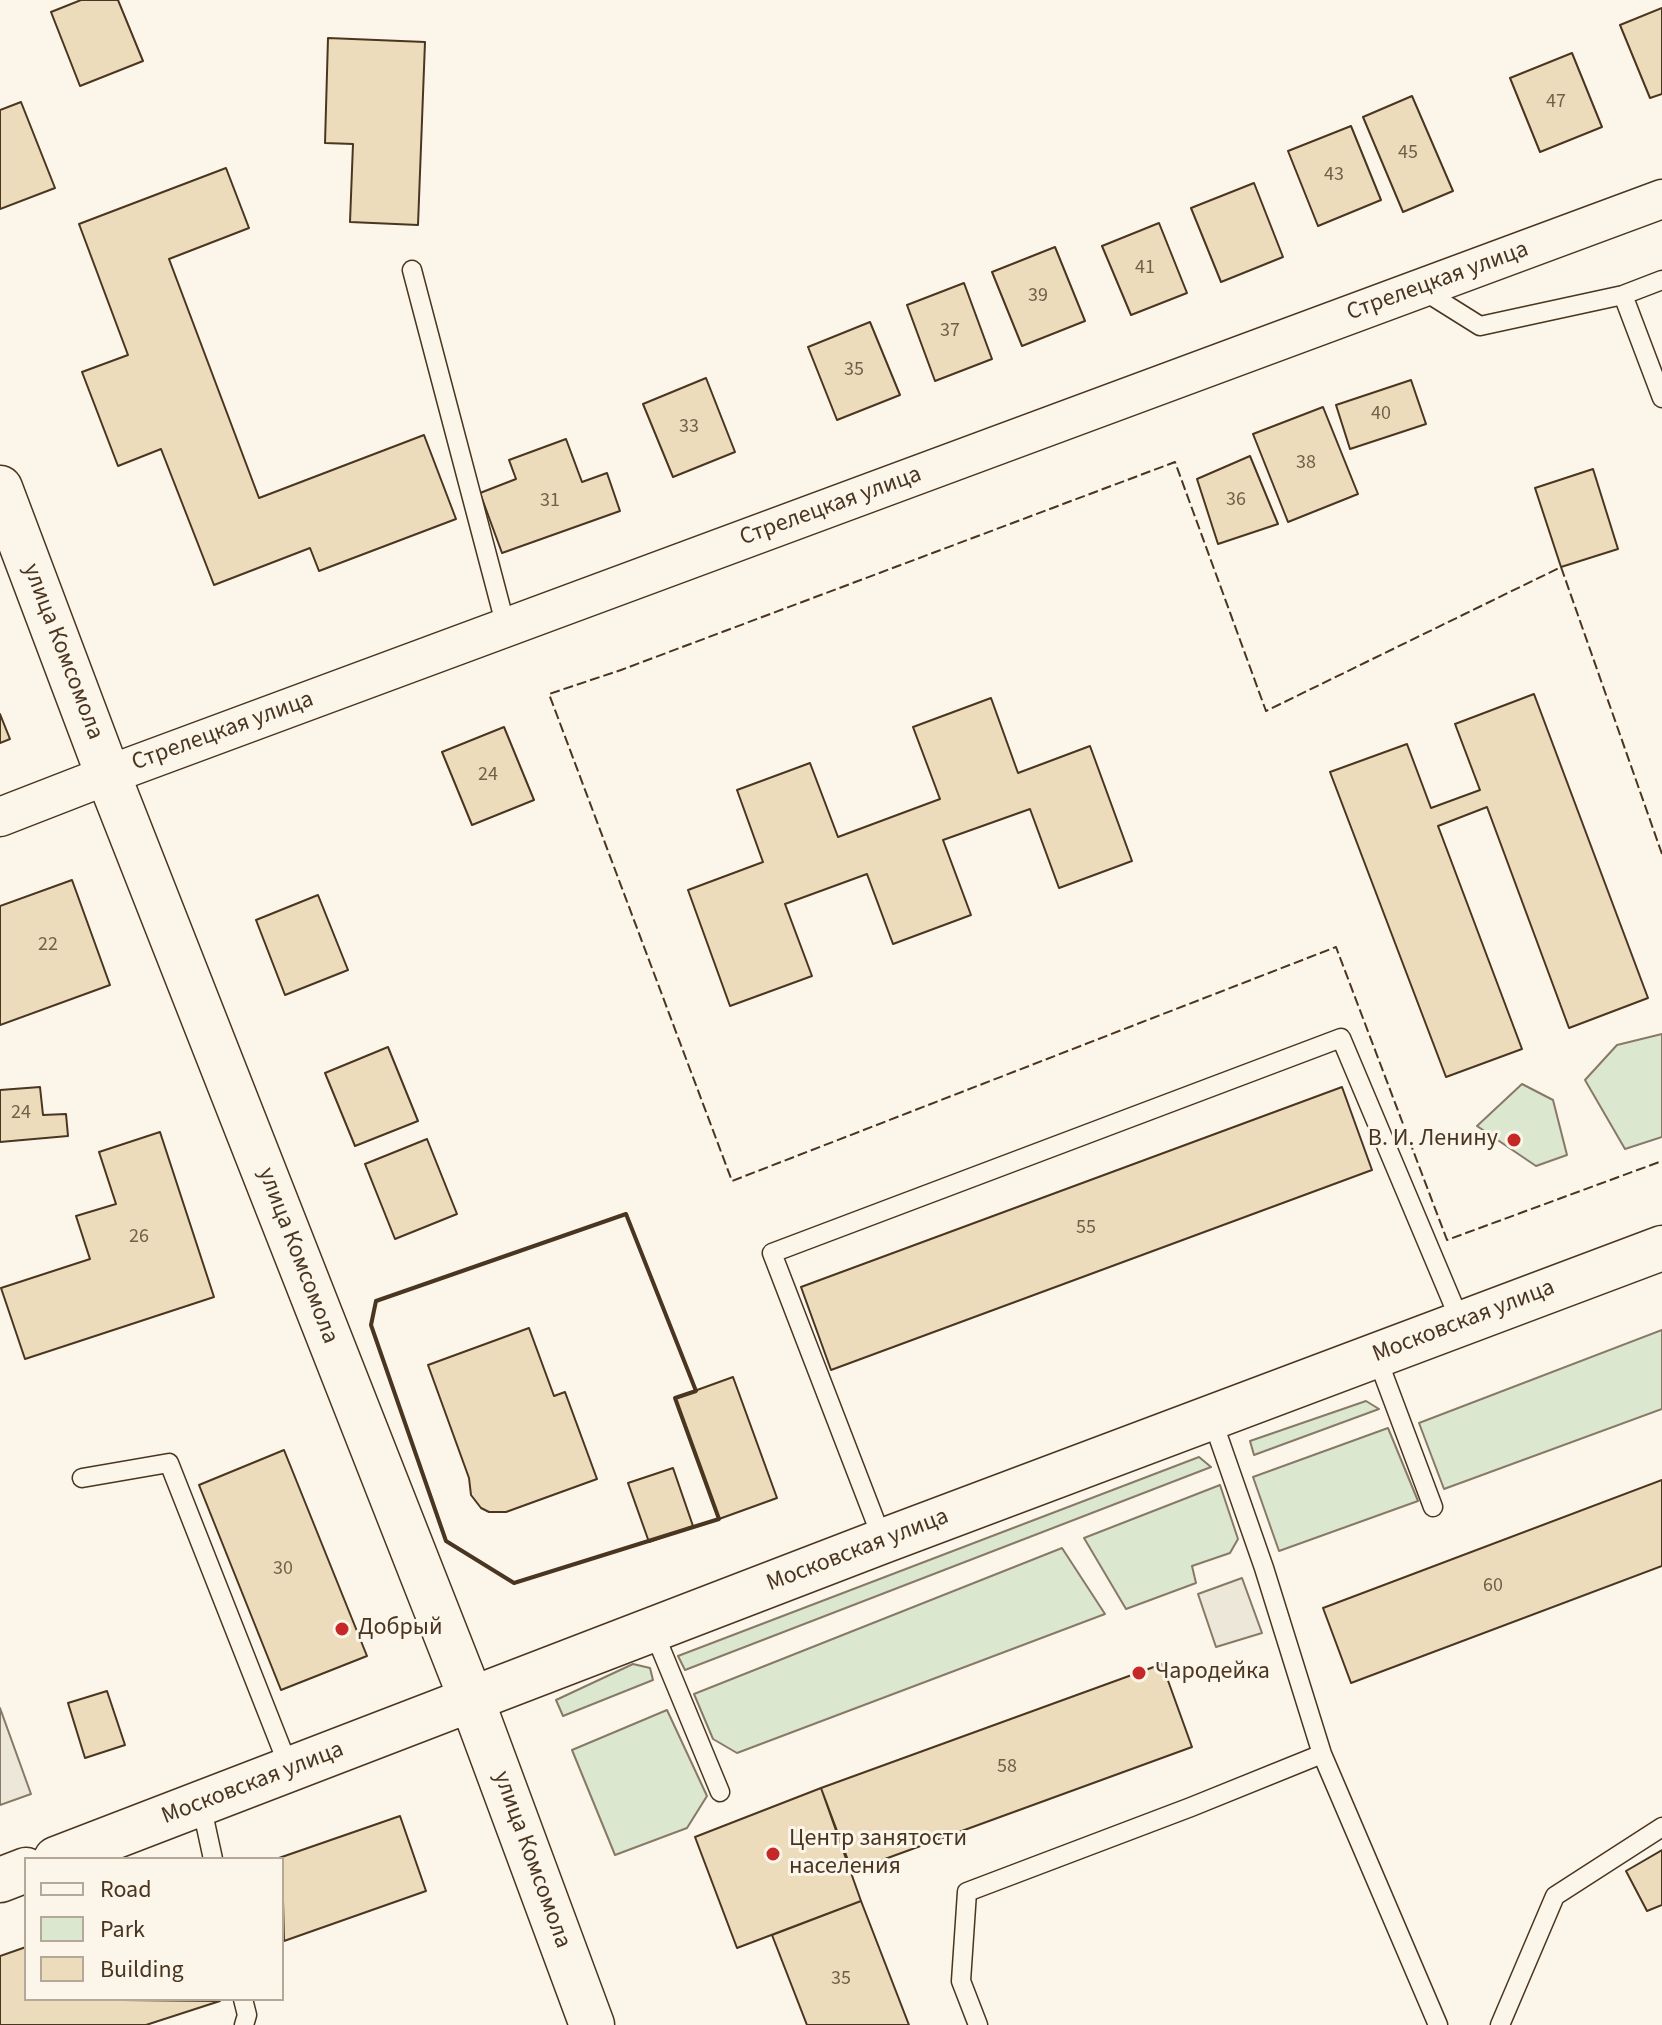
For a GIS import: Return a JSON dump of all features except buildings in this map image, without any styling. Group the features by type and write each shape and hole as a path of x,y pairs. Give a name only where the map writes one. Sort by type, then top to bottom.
{"street":[{"name":"Стрелецкая улица","path":"0,817 1662,199"},
{"name":"улица Комсомола","path":"0,488 108,775 472,1701 592,2025"},
{"name":"Московская улица","path":"61,1857 1211,1416 1662,1248"},
{"path":"0,1880 24,1871"}],"lane":[{"path":"412,270 506,627"},
{"path":"1420,289 1480,326 1623,295 1662,280"},
{"path":"1623,295 1662,398"},
{"path":"883,1541 772,1253 1341,1038 1461,1323"},
{"path":"1376,1355 1433,1507"},
{"path":"1211,1416 1264,1568 1322,1754 1438,2025"},
{"path":"82,1478 169,1463 290,1770"},
{"path":"653,1630 720,1792"},
{"path":"978,2025 961,1981 967,1892 1322,1754"},
{"path":"201,1804 213,1857"},
{"path":"1500,2025 1555,1896 1662,1827"},
{"path":"244,2001 247,2015 244,2025"}],"green space":[{"path":"1662,1034 1662,1137 1625,1149 1585,1080 1617,1045"},
{"path":"1522,1084 1553,1100 1567,1155 1536,1166 1477,1126"},
{"path":"1662,1330 1662,1409 1444,1489 1419,1423"},
{"path":"1366,1401 1379,1409 1254,1455 1250,1441"},
{"path":"1388,1428 1418,1501 1279,1551 1253,1477"},
{"path":"1199,1457 1211,1467 685,1670 678,1656"},
{"path":"1220,1485 1238,1539 1230,1553 1192,1566 1196,1583 1126,1609 1084,1538"},
{"path":"1062,1548 1105,1614 737,1753 713,1739 694,1694"},
{"path":"633,1664 650,1668 653,1680 563,1716 556,1700"},
{"path":"667,1710 707,1796 687,1828 615,1855 572,1750"}],"shaded area":[{"path":"1242,1578 1262,1633 1216,1647 1198,1594"},
{"path":"0,1708 31,1794 0,1805"}],"fence":[{"path":"1662,854 1561,567 1266,711 1175,462 621,670 549,694 732,1181 1336,947 1447,1240 1662,1161"}],"wall":[{"path":"626,1214 696,1391 675,1398 719,1519 514,1583 446,1541 371,1325 376,1301 626,1214"}],"place":[{"name":"В. И. Ленину","path":"1514,1140"},
{"name":"Добрый","path":"342,1629"},
{"name":"Чародейка","path":"1139,1673"},
{"name":"Центр занятости населения","path":"773,1854"}]}
